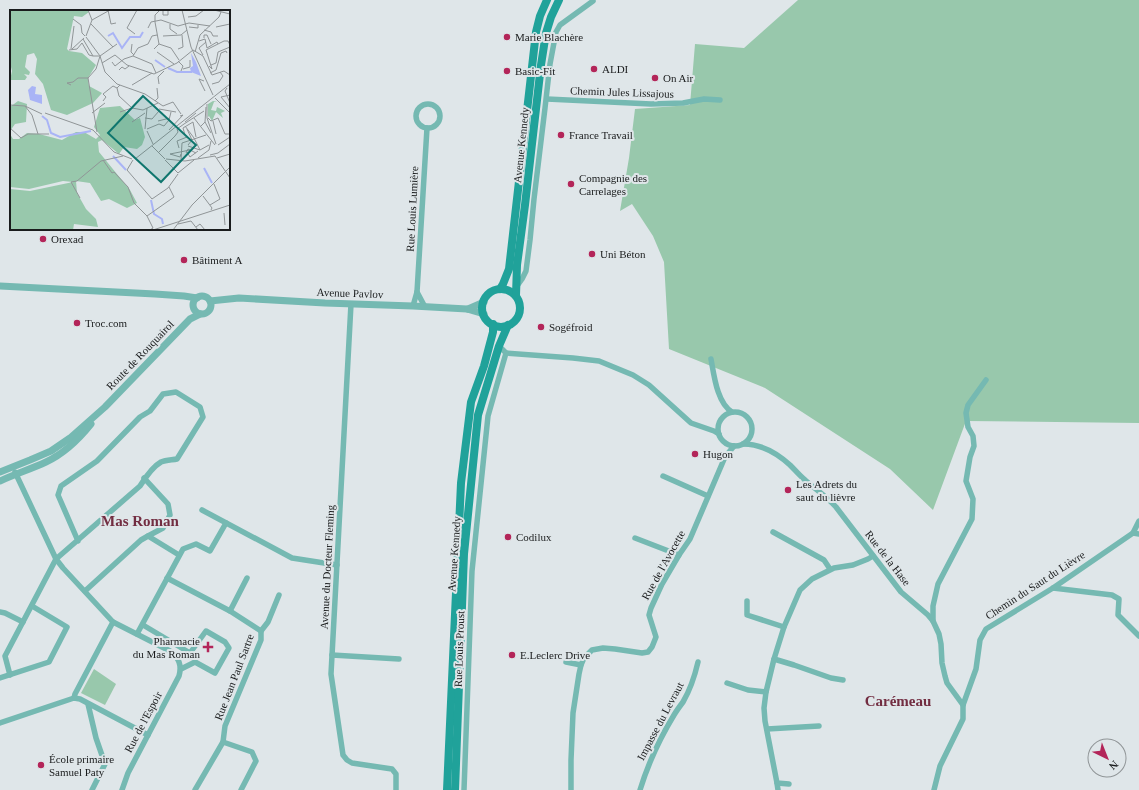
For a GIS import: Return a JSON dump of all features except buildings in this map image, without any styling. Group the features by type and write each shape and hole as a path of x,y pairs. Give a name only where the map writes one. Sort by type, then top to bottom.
{"main road":[{"name":"Avenue Kennedy","path":"500,289 509,269 536,32 540,16 547,0"},
{"name":"Avenue Kennedy","path":"516,296 517,265 526,205 540,65 546,33 551,17 559,0"},
{"path":"500,289 506,289 516,296 519,301 520,312 513,322 508,325 498,326 489,322 483,310 486,297 490,293 500,289"},
{"name":"Avenue Kennedy","path":"447,790 461,482 471,402 484,366 493,332 493,324"},
{"name":"Avenue Kennedy","path":"455,790 464,554 478,414 499,346 508,325"}],"street":[{"path":"516,287 526,271 550,64 556,32 560,25 595,0"},
{"name":"Chemin Jules Lissajous","path":"547,99 651,104 682,104 704,98 720,100"},
{"path":"428,104 436,108 440,116 436,125 427,128 420,125 416,118 417,110 420,106 428,104"},
{"name":"Rue Louis Lumière","path":"412,306 417,292 427,128"},
{"path":"0,286 184,296 195,303 197,312 200,314 208,312 211,304 207,298 204,297 195,303"},
{"path":"417,292 425,307"},
{"name":"Avenue Pavlov","path":"211,304 233,298 239,298 467,309 484,314"},
{"name":"Avenue Pavlov","path":"467,309 484,302"},
{"name":"Route de Rouquairol","path":"190,319 195,303"},
{"name":"Avenue du Docteur Fleming","path":"351,304 331,674 343,755 352,763 392,769 396,774 396,790"},
{"name":"Route de Rouquairol","path":"0,481 47,462 61,453 86,430 105,407 190,319 200,314"},
{"path":"499,346 506,353 599,361 633,375 649,385 691,423 718,434"},
{"name":"Rue Louis Proust","path":"464,790 472,571 488,416 506,353"},
{"path":"711,359 717,388 724,405 724,416"},
{"path":"933,621 933,606 938,584 972,519 973,499 966,480 970,457 974,446 973,436 968,427 966,413 968,405 986,380"},
{"path":"10,675 2,656 32,606 56,559 78,541 140,486 144,478 157,466 162,462 177,459 203,417 200,407 176,392 163,394 150,411 140,417 97,461 61,486 58,495 78,541"},
{"path":"724,405 732,412"},
{"name":"Route de Rouquairol","path":"0,472 51,451 70,438 105,407"},
{"path":"705,428 713,427 718,424 727,414 732,412 740,413 749,419 754,440 762,447"},
{"path":"718,424 718,434 726,446 725,456"},
{"path":"743,444 748,440 752,431"},
{"path":"723,442 734,446 752,444 762,447"},
{"path":"725,456 734,446"},
{"name":"Rue de la Hase","path":"762,447 780,456 804,480 827,497 901,592 933,621 939,634 942,663 947,683 963,704"},
{"name":"Rue de l'Avocette","path":"571,790 570,760 573,714 581,665 584,658 592,650 603,648 642,654 648,652 652,647 656,637 649,615 651,608 662,584 690,539 725,456"},
{"path":"13,467 56,559 113,622 170,651 179,664"},
{"path":"663,476 708,496"},
{"path":"85,591 141,540 162,528 170,515 168,504 144,478"},
{"path":"202,510 292,558 337,565"},
{"path":"1136,533 1139,521"},
{"path":"137,634 183,549 196,544 210,551 226,522"},
{"path":"773,532 824,560 830,569"},
{"name":"Chemin du Saut du Lièvre","path":"934,790 940,766 964,719 963,704 976,669 980,640 986,629 1053,588 1136,533"},
{"path":"148,536 180,555"},
{"path":"634,538 679,555"},
{"path":"778,790 767,729 764,721 764,708 766,692 774,659 784,627 800,590 812,579 830,569 853,564 873,556"},
{"name":"Rue Jean Paul Sartre","path":"167,578 230,611 261,631 261,640 225,726 223,742"},
{"path":"230,611 247,578"},
{"path":"1053,588 1112,595 1119,599 1118,615 1139,636"},
{"path":"261,631 268,622 279,595"},
{"path":"747,601 747,615 784,627"},
{"path":"0,678 49,662 67,627 32,606"},
{"path":"0,612 23,622"},
{"path":"74,698 113,622"},
{"path":"142,625 190,653"},
{"path":"206,631 225,642 229,648 215,673 196,662 179,664 190,653 206,631"},
{"path":"332,655 399,659"},
{"path":"774,659 831,678 843,680"},
{"path":"566,662 581,665"},
{"name":"Impasse du Levraut","path":"640,790 645,773 654,753 674,714 684,701 695,676 698,662"},
{"name":"Rue de l'Espoir","path":"122,790 128,773 179,676 179,664"},
{"path":"727,682 748,690 766,692"},
{"path":"0,723 74,698 80,698 88,704 148,735"},
{"path":"88,704 96,738 105,764 92,790"},
{"path":"767,729 819,726"},
{"path":"195,790 223,742 252,752 256,761 241,790"},
{"path":"777,783 789,784"}],"green space":[{"path":"798,0 1139,0 1139,423 966,421 933,510 890,469 765,388 669,349 664,262 653,236 632,204 620,211 635,109 690,105 695,44 744,48"},
{"path":"94,669 116,684 105,705 81,693"}],"place":[{"name":"Marie Blachère","path":"507,37"},
{"name":"ALDI","path":"594,69"},
{"name":"Basic-Fit","path":"507,71"},
{"name":"On Air","path":"655,78"},
{"name":"France Travail","path":"561,135"},
{"name":"Compagnie des Carrelages","path":"571,184"},
{"name":"Orexad","path":"43,239"},
{"name":"Uni Béton","path":"592,254"},
{"name":"Bâtiment A","path":"184,260"},
{"name":"Troc.com","path":"77,323"},
{"name":"Sogéfroid","path":"541,327"},
{"name":"Hugon","path":"695,454"},
{"name":"Les Adrets du saut du lièvre","path":"788,490"},
{"name":"Codilux","path":"508,537"},
{"name":"Pharmacie du Mas Roman","path":"208,647"},
{"name":"E.Leclerc Drive","path":"512,655"},
{"name":"École primaire Samuel Paty","path":"41,765"}],"district":[{"name":"Mas Roman","path":"140,521"},
{"name":"Carémeau","path":"898,701"}]}
